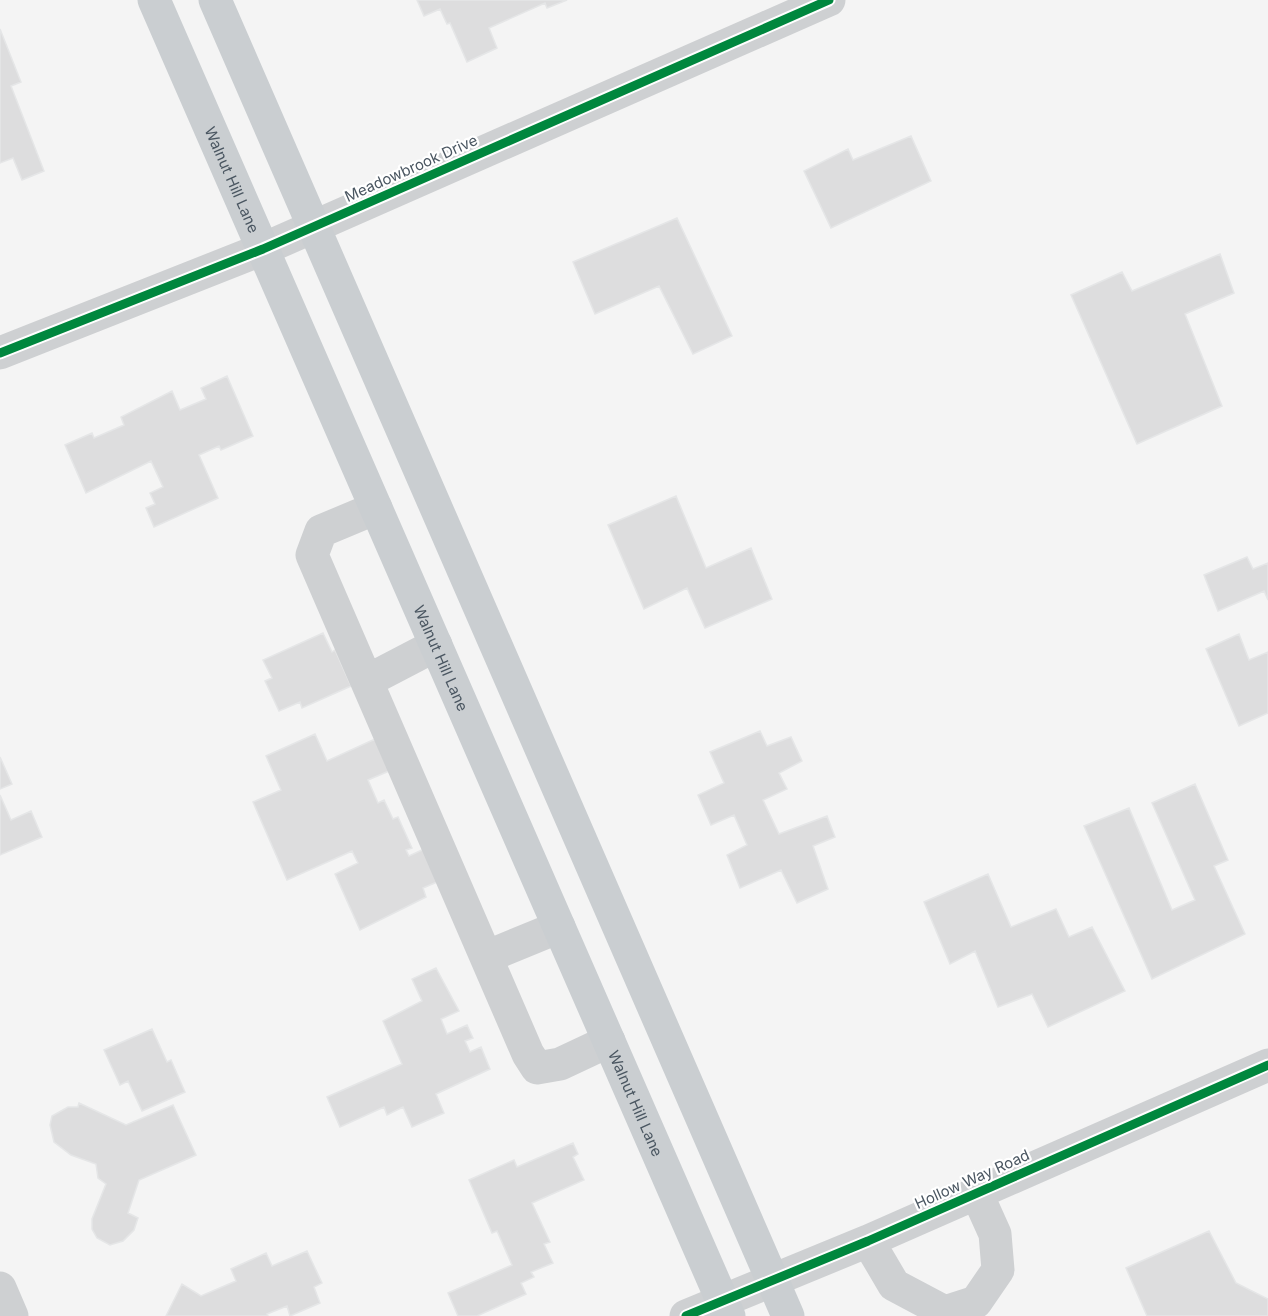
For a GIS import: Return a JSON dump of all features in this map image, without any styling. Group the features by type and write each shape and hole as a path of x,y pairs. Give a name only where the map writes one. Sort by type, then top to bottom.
{"main road":[{"name":"Walnut Hill Lane","path":"154,0 726,1308"},
{"path":"215,0 788,1316"}],"street":[{"name":"Meadowbrook Drive","path":"0,353 315,227 829,0"},
{"path":"376,507 321,531 312,555 528,1054 537,1068 560,1064 609,1041"},
{"path":"367,681 436,645"},
{"path":"486,957 559,927"},
{"name":"Hollow Way Road","path":"686,1316 726,1308 773,1280 977,1194 1268,1065"},
{"path":"868,1241 894,1285 945,1312 976,1302 998,1270 994,1234 977,1194"},
{"path":"0,1288 12,1316"}],"building":[{"path":"417,0 567,0 547,8 545,3 489,28 497,48 467,62 450,23 447,24 440,9 424,16"},
{"path":"0,29 21,82 11,86 44,171 22,180 13,158 0,163"},
{"path":"911,136 931,181 831,228 804,171 848,149 853,160"},
{"path":"677,218 732,336 693,354 659,286 595,314 573,262"},
{"path":"1220,254 1234,293 1185,314 1222,406 1137,444 1071,295 1122,272 1132,291"},
{"path":"227,376 253,436 221,450 219,446 199,455 218,498 154,527 146,508 155,504 150,493 163,487 151,461 86,493 65,445 92,433 94,438 124,425 121,417 172,391 180,410 206,399 201,388"},
{"path":"676,496 706,568 751,548 772,599 705,628 687,588 644,609 608,525"},
{"path":"1247,557 1253,569 1268,563 1268,600 1264,591 1218,611 1204,575"},
{"path":"323,633 332,652 335,650 351,686 302,708 300,702 279,711 265,681 272,678 263,660"},
{"path":"1239,634 1249,660 1268,652 1268,713 1239,726 1206,649"},
{"path":"760,731 767,746 791,737 802,761 779,773 787,789 763,800 779,834 827,816 835,837 813,846 828,889 797,903 781,870 740,888 727,855 747,845 734,815 711,825 698,795 724,783 710,752"},
{"path":"315,734 327,761 375,739 389,771 368,780 378,803 384,800 393,819 398,817 412,848 406,850 409,856 424,849 437,882 423,888 426,897 360,930 335,874 358,863 352,851 287,880 253,802 281,790 266,756"},
{"path":"0,757 12,784 0,789"},
{"path":"1195,784 1228,860 1214,866 1245,934 1152,979 1084,826 1129,808 1172,910 1195,900 1152,803"},
{"path":"0,795 11,820 31,811 42,837 0,855"},
{"path":"988,874 1011,927 1056,909 1069,937 1092,927 1125,991 1048,1027 1032,994 998,1007 975,951 950,964 924,902"},
{"path":"436,968 459,1011 441,1019 447,1034 467,1025 473,1038 465,1041 470,1052 481,1047 490,1069 436,1094 444,1113 412,1127 403,1107 387,1115 384,1107 340,1127 327,1097 402,1064 383,1021 422,1001 412,979"},
{"path":"152,1029 167,1062 171,1060 185,1092 142,1111 128,1081 120,1085 104,1050"},
{"path":"79,1103 126,1125 173,1105 196,1155 139,1180 128,1213 138,1218 134,1230 123,1241 110,1245 97,1238 92,1229 92,1219 106,1184 98,1178 96,1164 71,1155 54,1142 50,1125 52,1116 68,1107 78,1107"},
{"path":"573,1143 578,1154 573,1157 584,1180 532,1203 550,1242 544,1244 553,1263 531,1272 534,1277 521,1283 526,1294 477,1316 458,1316 448,1293 512,1265 497,1231 492,1233 469,1180 514,1160 517,1167"},
{"path":"1209,1231 1236,1283 1268,1299 1268,1316 1147,1316 1126,1268"},
{"path":"307,1251 322,1283 314,1287 320,1303 290,1316 287,1306 267,1314 268,1316 166,1316 182,1284 201,1296 236,1281 231,1269 266,1253 272,1266"}],"cycle path":[{"path":"0,353 263,249 829,0"},
{"path":"686,1316 868,1241 1268,1065"}]}
